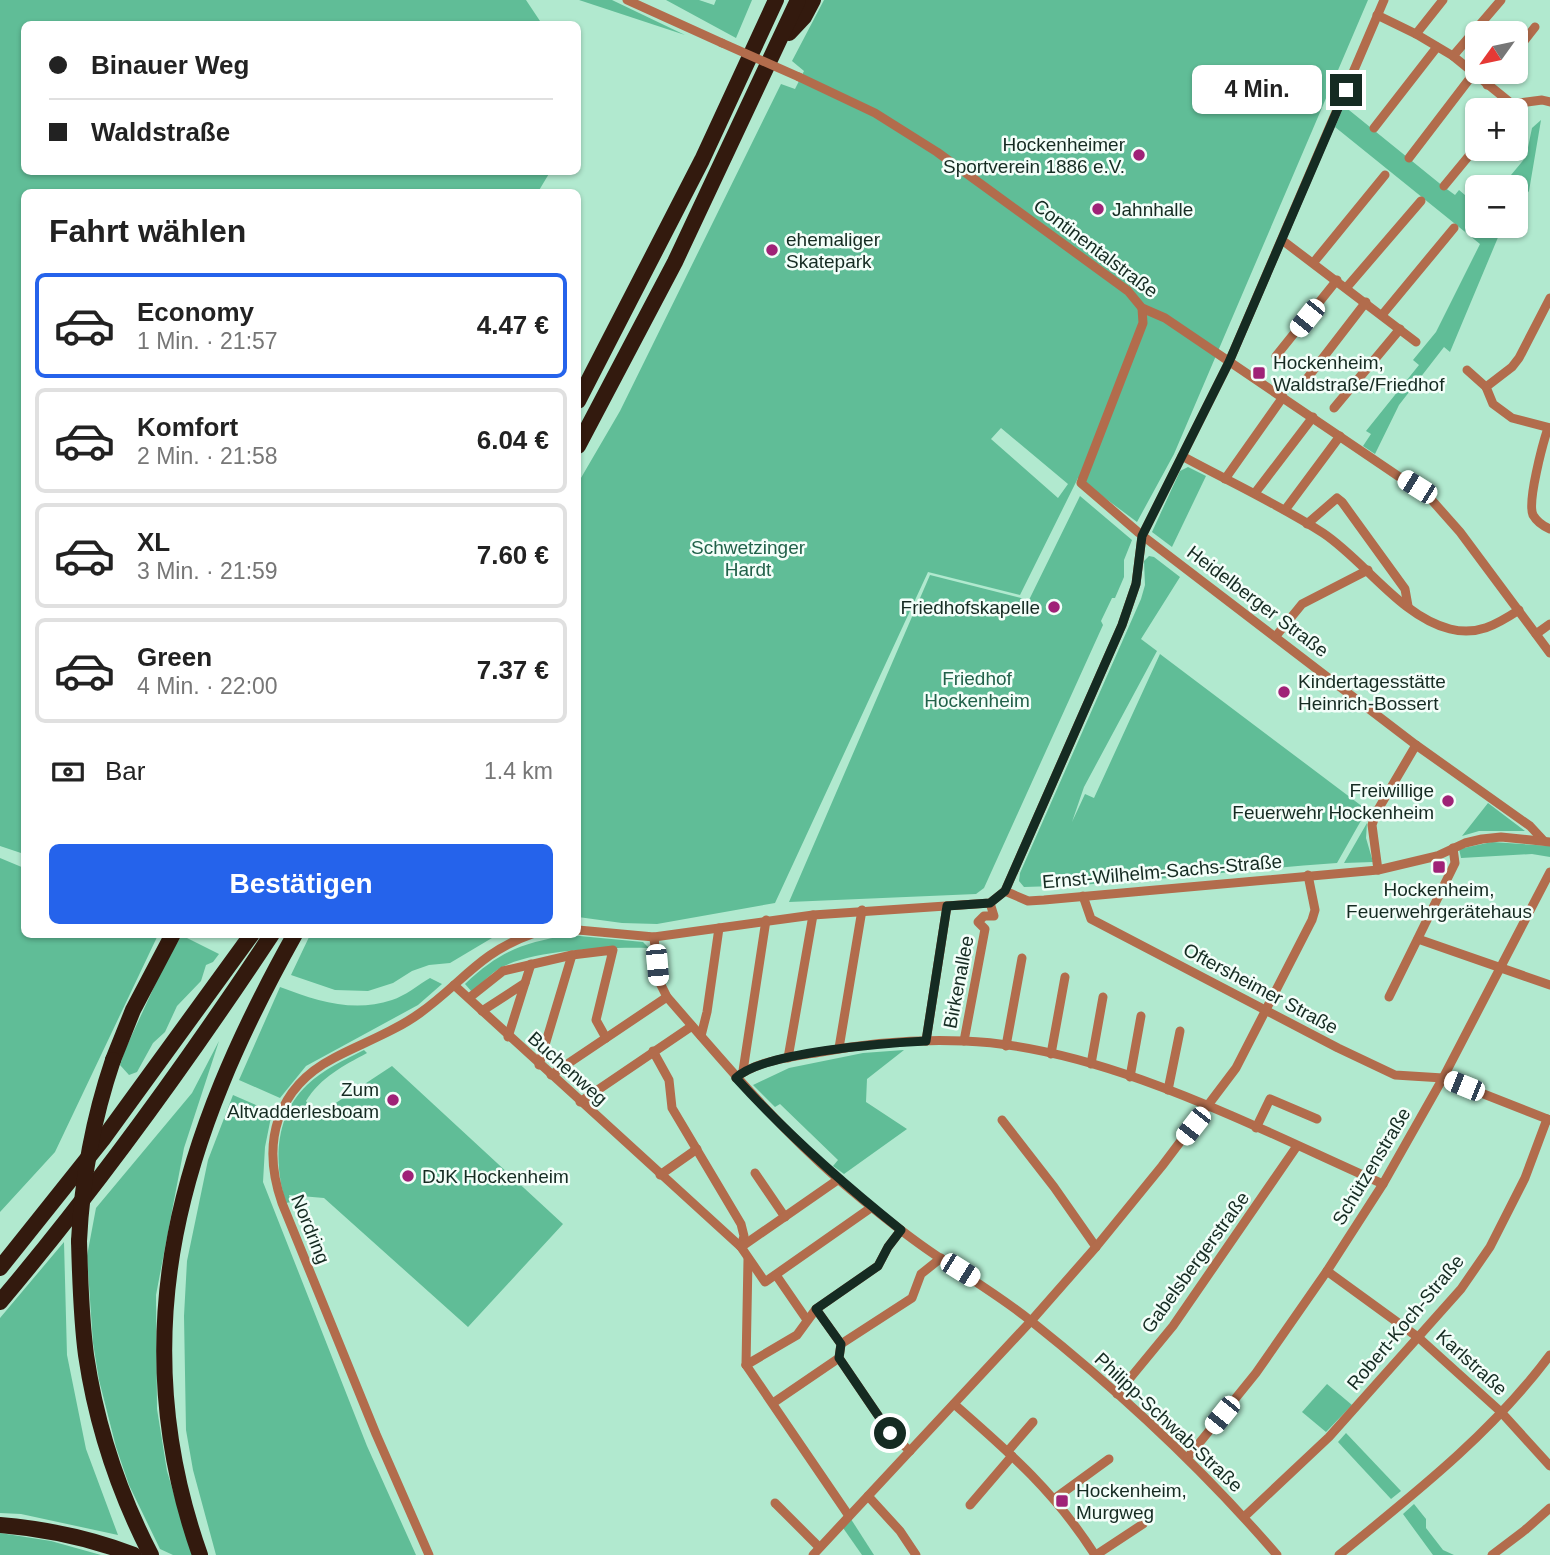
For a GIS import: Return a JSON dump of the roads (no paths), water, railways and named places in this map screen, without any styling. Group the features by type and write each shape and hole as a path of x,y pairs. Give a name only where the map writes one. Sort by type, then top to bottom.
{"highway":[{"path":"581,395 696,172 776,0"},
{"path":"581,440 675,262 779,46 798,0"},
{"path":"779,46 804,17 813,0"},
{"path":"150,1555 133,1517 99,1418 86,1355 79,1241 82,1195 99,1104 113,1060 142,990 171,938"},
{"path":"0,1268 103,1139 249,938"},
{"path":"0,1302 118,1152 269,938"},
{"path":"200,1555 182,1495 169,1425 164,1354 168,1286 181,1203 199,1142 229,1064 293,938"},
{"path":"0,1525 56,1532 103,1543 134,1555"}],"street":[{"name":"Continentalstraße","path":"627,0 875,113 937,152 1128,291 1142,308 1165,318 1429,497 1460,531 1550,653"},
{"path":"581,930 654,937 766,920 862,910 990,903 1005,891 1122,625 1136,584 1142,536 1229,362 1384,0"},
{"path":"1416,34 1443,0"},
{"path":"1453,56 1501,0"},
{"path":"1377,15 1416,34 1465,66"},
{"path":"1528,36 1535,27"},
{"path":"1374,128 1437,47"},
{"path":"1409,158 1466,84"},
{"path":"1487,85 1500,98"},
{"path":"1528,103 1542,100 1550,102"},
{"path":"1444,186 1465,161"},
{"path":"1314,262 1385,175"},
{"path":"1347,287 1421,201"},
{"path":"1382,315 1454,228"},
{"path":"1282,240 1416,342"},
{"path":"1276,356 1337,280"},
{"path":"1486,387 1512,367 1519,358 1550,298"},
{"path":"1302,385 1366,302"},
{"name":"Heidelberger Straße","path":"1142,308 1143,323 1081,483 1142,536 1416,744 1530,826 1546,841"},
{"path":"1334,408 1400,329"},
{"path":"1467,370 1486,387 1493,404 1512,418 1549,428 1541,449 1531,505 1536,519 1550,529"},
{"path":"1225,479 1283,397"},
{"path":"1255,493 1312,417"},
{"path":"1285,510 1340,436"},
{"path":"1182,456 1255,493 1324,533 1408,606 1440,625 1468,631 1495,626 1519,610"},
{"path":"1307,524 1337,498 1405,589 1408,606"},
{"path":"1276,636 1302,604 1368,570"},
{"path":"1536,634 1550,624"},
{"path":"1378,870 1372,825 1376,813 1416,744"},
{"name":"Ernst-Wilhelm-Sachs-Straße","path":"1005,891 1028,901 1378,870 1437,856 1473,841 1501,837 1546,841"},
{"path":"1389,997 1455,863 1452,848"},
{"name":"Schützenstraße","path":"1188,1457 1256,1373 1383,1184 1443,1078 1550,872"},
{"path":"775,1503 816,1551 1031,1321 1096,1247 1236,1068 1314,914 1308,875"},
{"name":"Oftersheimer Straße","path":"1083,896 1091,919 1395,1075 1443,1078 1549,1119"},
{"name":"Birkenallee","path":"964,1041 985,929 978,922 984,916 994,916 990,903"},
{"name":"Birkenallee","path":"926,1041 947,906"},
{"path":"839,1048 862,910"},
{"path":"788,1058 813,915"},
{"path":"740,1074 766,920"},
{"path":"701,1036 719,928"},
{"path":"654,937 658,979 667,998 740,1074"},
{"path":"454,985 480,960 497,949 523,938"},
{"path":"1418,939 1550,985"},
{"path":"469,998 503,971 572,955 613,950 596,1020 606,1038"},
{"path":"539,1065 572,955"},
{"path":"1006,1046 1022,958"},
{"path":"508,1037 531,964"},
{"path":"1051,1054 1065,977"},
{"path":"482,1011 525,983"},
{"name":"Buchenweg","path":"454,985 741,1247 765,1282 776,1275"},
{"name":"Nordring","path":"429,1555 376,1434 282,1203 273,1175 272,1149 279,1116 304,1079 333,1058 409,1021 454,985"},
{"path":"1091,1064 1103,997"},
{"path":"551,1075 667,998"},
{"path":"1130,1076 1141,1016"},
{"path":"580,1102 692,1026"},
{"path":"1168,1090 1180,1031"},
{"name":"Birkenallee","path":"740,1074 788,1058 839,1048 926,1041 964,1041 1006,1046 1051,1054 1130,1076 1208,1106 1383,1184"},
{"name":"Buchenweg","path":"653,1051 669,1080 672,1108 741,1224 744,1236 741,1247"},
{"name":"Philipp-Schwab-Straße","path":"740,1074 772,1118 839,1179 901,1230 979,1282 1031,1321 1188,1457 1277,1555"},
{"path":"1256,1128 1270,1099 1317,1119"},
{"name":"Robert-Koch-Straße","path":"1244,1517 1329,1437 1461,1289 1490,1247 1525,1178 1549,1119"},
{"path":"1002,1120 1062,1197 1096,1247"},
{"name":"Gabelsbergerstraße","path":"1117,1394 1173,1326 1297,1146"},
{"path":"660,1175 697,1149"},
{"path":"755,1173 785,1217"},
{"path":"741,1247 839,1179"},
{"path":"807,1320 776,1275 872,1207"},
{"path":"746,1365 797,1335 816,1309 878,1266 901,1230"},
{"path":"748,1257 746,1365 849,1516"},
{"path":"841,1344 912,1298 921,1274 940,1258"},
{"name":"Karlstraße","path":"1327,1271 1419,1338 1502,1412 1550,1465"},
{"path":"816,1309 841,1344 839,1358 890,1433 910,1451"},
{"path":"1339,1555 1458,1455 1502,1412 1550,1355"},
{"path":"773,1403 839,1358"},
{"path":"954,1404 1029,1470 1077,1528 1095,1555 1143,1524"},
{"path":"970,1504 1033,1422"},
{"path":"1054,1499 1109,1459"},
{"path":"868,1496 900,1531 916,1555"},
{"path":"1494,1554 1550,1508"}],"place":[{"name":"Hockenheimer Sportverein 1886 e.V.","path":"1139,155"},
{"name":"Jahnhalle","path":"1098,209"},
{"name":"ehemaliger Skatepark","path":"772,250"},
{"name":"Hockenheim, Waldstraße/Friedhof","path":"1259,373"},
{"name":"Friedhofskapelle","path":"1054,607"},
{"name":"Kindertagesstätte Heinrich-Bossert","path":"1284,692"},
{"name":"Freiwillige Feuerwehr Hockenheim","path":"1448,801"},
{"name":"Hockenheim, Feuerwehrgerätehaus","path":"1439,867"},
{"name":"Zum Altvadderlesboam","path":"393,1100"},
{"name":"DJK Hockenheim","path":"408,1176"},
{"name":"Hockenheim, Murgweg","path":"1062,1501"}],"park label":[{"name":"Schwetzinger Hardt","path":"748,558"},
{"name":"Friedhof Hockenheim","path":"977,689"}]}
